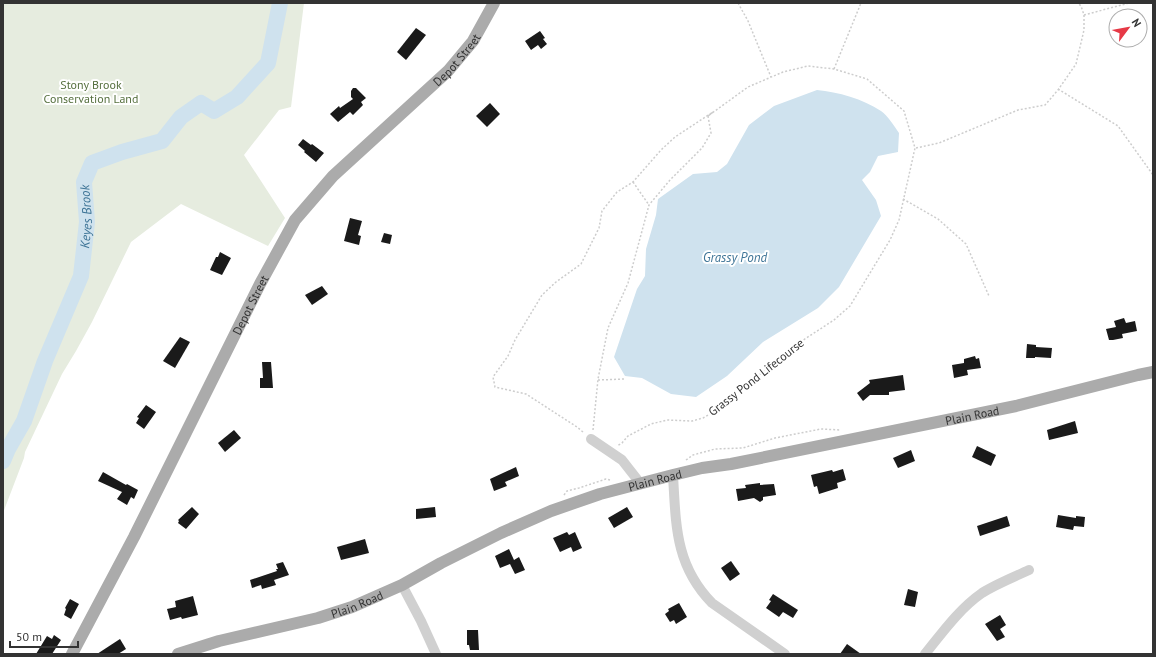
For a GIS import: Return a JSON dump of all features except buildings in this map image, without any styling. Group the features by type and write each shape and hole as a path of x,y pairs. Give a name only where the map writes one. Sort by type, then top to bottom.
{"main road":[{"name":"Depot Street","path":"72,654 134,537 256,291 295,220 333,176 448,71 473,41 494,3"},
{"name":"Plain Road","path":"178,654 219,641 318,618 382,595 470,548 551,511 600,494 673,475 1016,406 1153,372"}],"street":[{"path":"591,439 622,460 640,483"},
{"path":"673,475 679,542 682,555 694,581 702,593 712,603 785,654"},
{"path":"925,654 948,626 971,602 983,593 1029,570"},
{"path":"402,585 436,654"}],"path":[{"path":"738,3 748,21 771,77"},
{"path":"834,69 861,3"},
{"path":"915,148 939,143 1018,110 1045,105 1076,64 1084,30 1084,15 1078,3"},
{"path":"1084,15 1129,3"},
{"name":"Grassy Pond Lifecourse","path":"609,450 622,443 628,436 652,424 667,420 692,421 703,418 720,408 791,348 834,320 850,306 890,240 899,220 915,148 904,111 867,79 834,69 808,66 783,72 748,87 708,116"},
{"path":"1058,89 1118,126 1153,175"},
{"name":"Grassy Pond Lifecourse","path":"591,439 577,427 526,394 495,387 493,377 508,356 515,340 542,295 556,282 581,264 599,228 602,211 616,192 633,182 661,150 675,138 713,112 708,116"},
{"path":"591,439 594,426 598,380 608,328 628,283 649,205 670,180 702,148 711,133 708,116"},
{"path":"633,182 649,205"},
{"path":"903,199 938,219 966,244 989,296"},
{"path":"598,380 625,379"}],"green space":[{"name":"Stony Brook Conservation Land","path":"3,3 304,3 291,107 279,110 244,155 285,218 268,246 181,204 131,242 92,322 62,374 25,452 3,513"}],"water":[{"name":"Grassy Pond","path":"817,90 833,92 850,97 874,107 881,111 891,121 899,133 898,152 878,156 870,172 862,180 876,200 881,216 839,287 818,308 763,342 727,376 696,397 671,394 642,378 625,376 614,357 637,289 645,276 646,249 656,215 658,199 693,174 717,172 727,164 749,125 774,106"}],"waterway":[{"name":"Keyes Brook","path":"3,461 24,421 45,361 81,276 87,222 84,182 92,163 122,152 162,141 181,117 201,103 214,111 237,97 268,63 280,3"}]}
